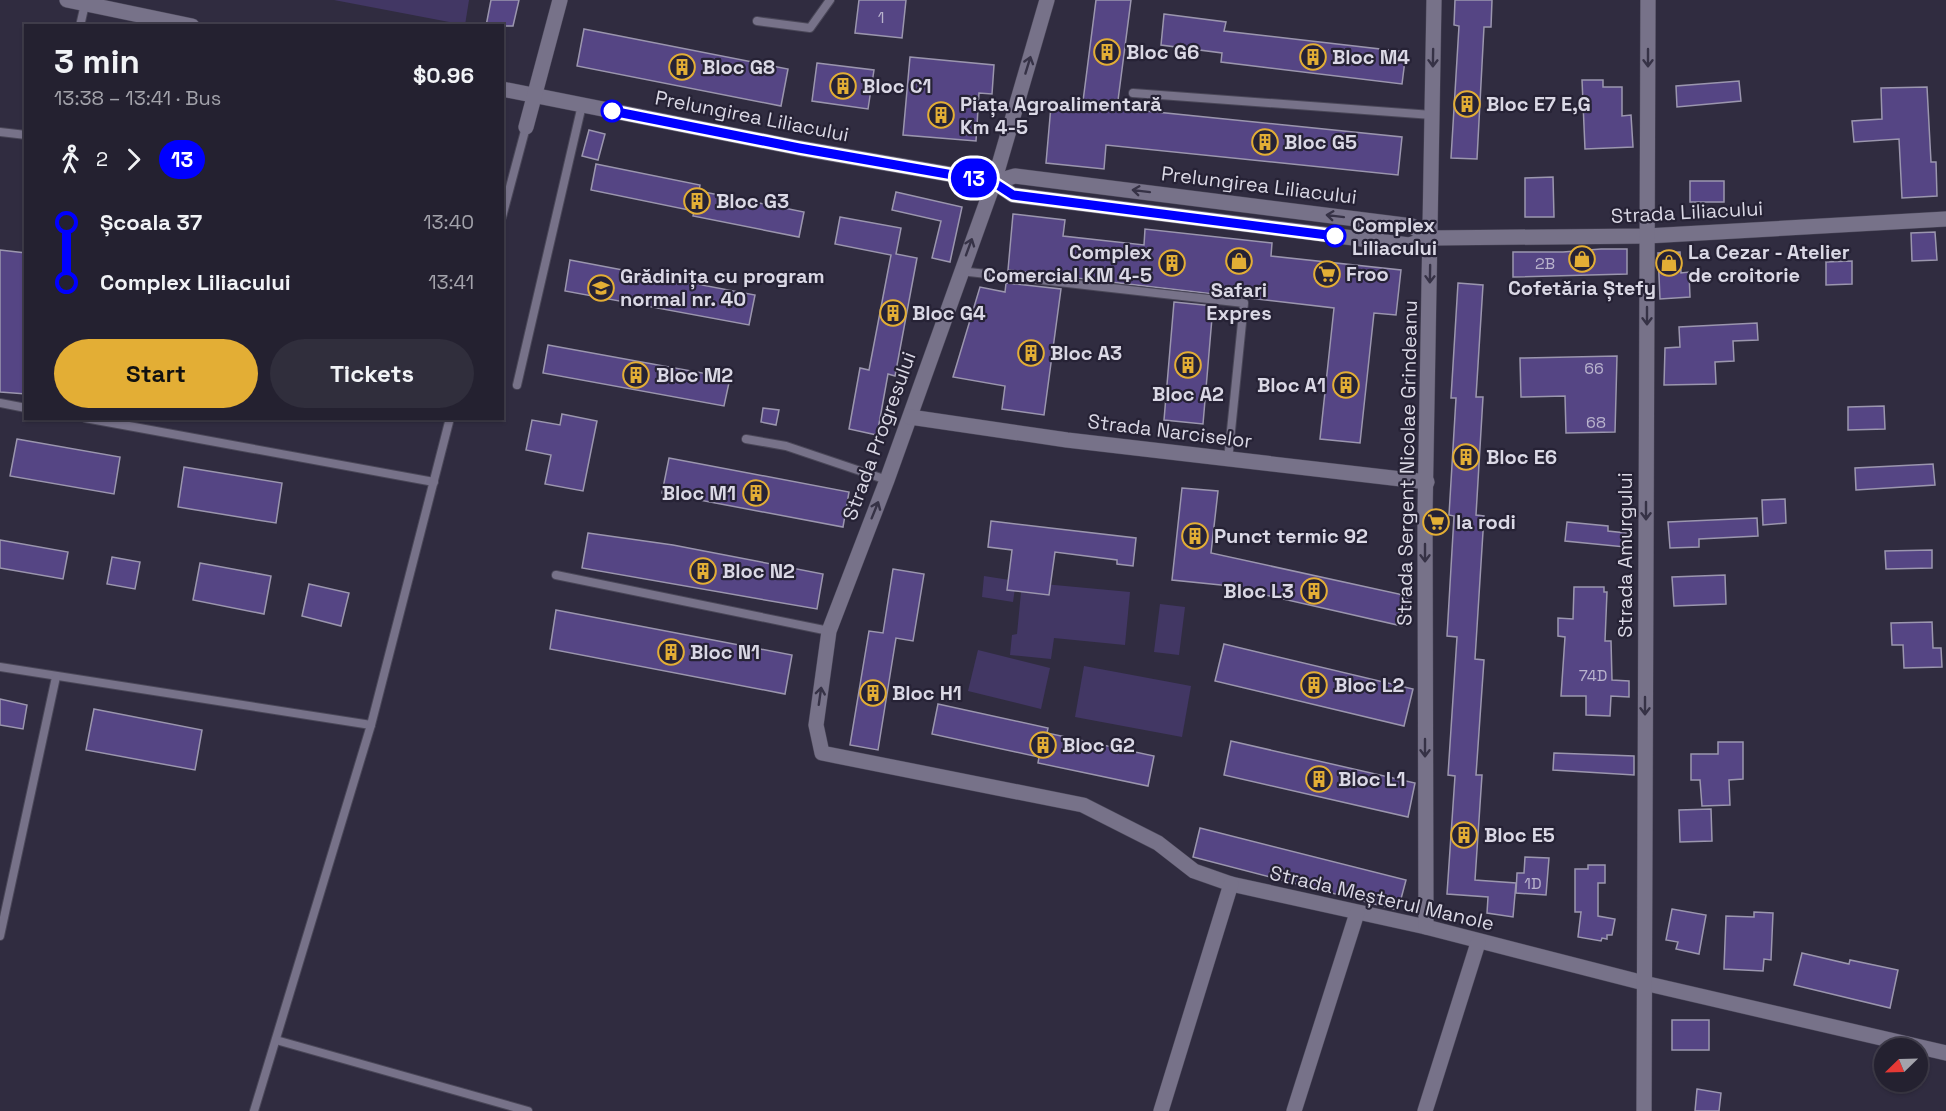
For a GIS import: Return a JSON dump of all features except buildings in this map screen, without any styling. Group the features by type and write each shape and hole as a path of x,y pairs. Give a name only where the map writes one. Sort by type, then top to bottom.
{"street":[{"path":"67,0 182,24"},
{"path":"526,128 560,0"},
{"name":"Strada Progresului","path":"822,753 816,725 829,631 887,480 993,182 1047,0"},
{"name":"Strada Sergent Nicolae Grindeanu","path":"1426,927 1427,482 1434,0"},
{"name":"Strada Amurgului","path":"1644,1111 1648,0"},
{"name":"Prelungirea Liliacului","path":"504,89 799,148 993,182 1015,176 1356,218 1412,226 1430,238"},
{"name":"Strada Liliacului","path":"1430,238 1647,236 1946,219"},
{"name":"Strada Narciselor","path":"910,417 1228,460 1427,482"},
{"name":"Strada Meșterul Manole","path":"822,753 1083,805 1158,843 1194,871 1231,884 1426,927 1478,943 1946,1053"},
{"path":"1161,1111 1231,884"},
{"path":"1294,1111 1357,913"},
{"path":"1425,1111 1478,943"}],"lane":[{"path":"757,21 810,28 830,0"},
{"path":"81,24 85,4"},
{"path":"1133,93 1432,115"},
{"path":"517,385 582,105"},
{"path":"504,210 526,128"},
{"path":"0,132 24,135"},
{"path":"960,271 1244,303 1228,460"},
{"path":"0,403 24,408"},
{"path":"97,420 434,482"},
{"path":"254,1111 371,725 450,420"},
{"path":"746,439 786,446 887,480"},
{"path":"556,575 829,631"},
{"path":"0,667 371,725"},
{"path":"0,936 56,677"},
{"path":"276,1040 528,1111"}],"shaded area":[{"path":"334,0 469,0 465,24"},
{"path":"984,576 1016,581 1013,602 982,597"},
{"path":"1022,582 1130,592 1125,645 1054,638 1051,659 1010,655 1012,635 1017,634"},
{"path":"1160,604 1185,607 1179,655 1154,652"},
{"path":"978,650 1050,668 1041,709 968,691"},
{"path":"1084,666 1191,686 1182,737 1075,717"}],"bus line":[{"name":"13","path":"612,111 799,148 993,182 1013,195 1335,236"}],"place":[{"name":"Bloc G6","path":"1107,52"},
{"name":"Bloc M4","path":"1313,57"},
{"name":"Bloc G8","path":"682,67"},
{"name":"Bloc C1","path":"843,86"},
{"name":"Bloc E7 E,G","path":"1467,104"},
{"name":"Piața Agroalimentară Km 4-5","path":"941,115"},
{"name":"Bloc G5","path":"1265,142"},
{"name":"Bloc G3","path":"697,201"},
{"name":"Complex Liliacului","path":"1335,236"},
{"name":"Cofetăria Ștefy","path":"1582,259"},
{"name":"Safari Expres","path":"1239,261"},
{"name":"Complex Comercial KM 4-5","path":"1172,263"},
{"name":"La Cezar - Atelier de croitorie","path":"1669,263"},
{"name":"Froo","path":"1327,274"},
{"name":"Grădinița cu program normal nr. 40","path":"601,288"},
{"name":"Bloc G4","path":"893,313"},
{"name":"Bloc A3","path":"1031,353"},
{"name":"Bloc A2","path":"1188,365"},
{"name":"Bloc M2","path":"636,375"},
{"name":"Bloc A1","path":"1346,385"},
{"name":"Bloc E6","path":"1466,457"},
{"name":"Bloc M1","path":"756,493"},
{"name":"la rodi","path":"1436,522"},
{"name":"Punct termic 92","path":"1195,536"},
{"name":"Bloc N2","path":"703,571"},
{"name":"Bloc L3","path":"1314,591"},
{"name":"Bloc N1","path":"671,652"},
{"name":"Bloc L2","path":"1314,685"},
{"name":"Bloc H1","path":"873,693"},
{"name":"Bloc G2","path":"1043,745"},
{"name":"Bloc L1","path":"1319,779"},
{"name":"Bloc E5","path":"1464,835"}]}
